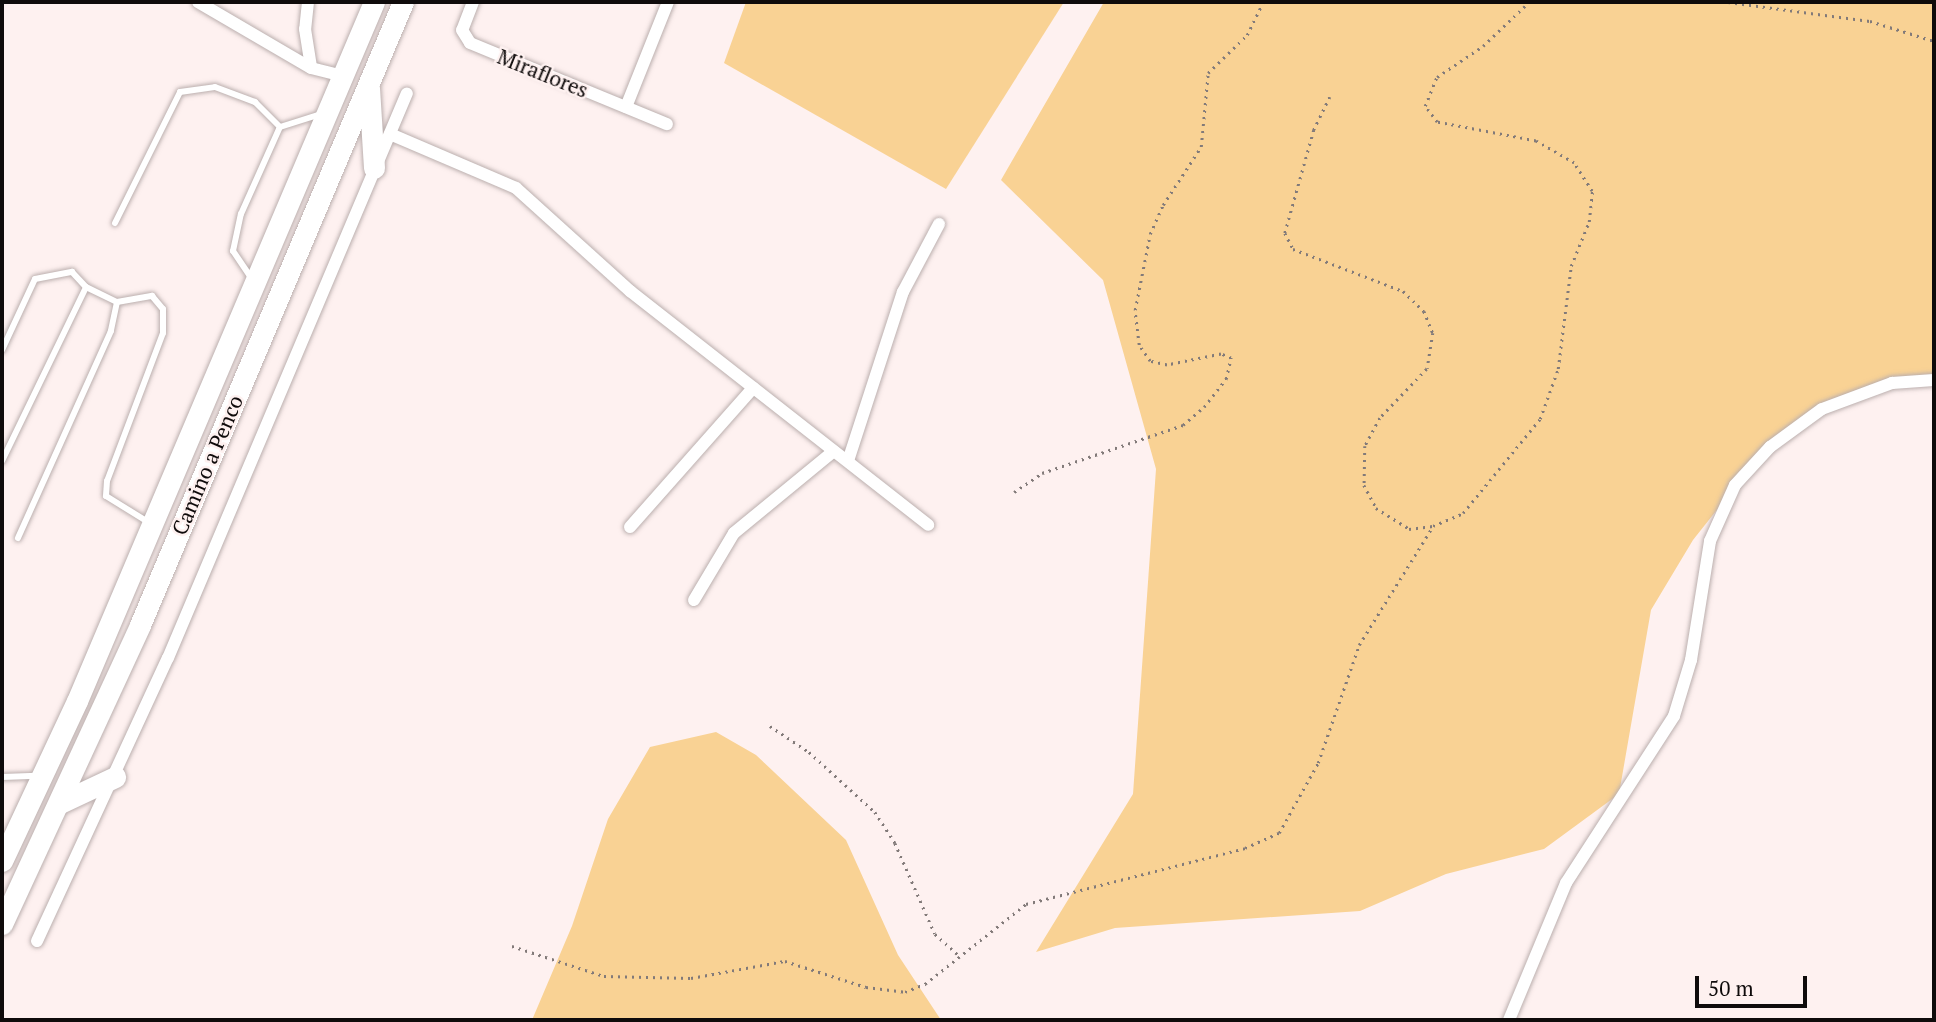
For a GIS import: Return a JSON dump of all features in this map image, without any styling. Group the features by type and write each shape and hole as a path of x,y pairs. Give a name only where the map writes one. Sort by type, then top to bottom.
{"highway":[{"name":"Camino a Penco","path":"2,861 152,524 374,2"},
{"name":"Camino a Penco","path":"2,924 60,803 403,2"},
{"path":"369,83 374,168"},
{"path":"60,803 115,777"}],"street":[{"path":"198,2 311,68 342,76"},
{"path":"308,2 305,29 311,68"},
{"name":"Miraflores","path":"473,2 463,36 470,43 667,124"},
{"path":"626,107 668,2"},
{"path":"37,941 115,777 407,93"},
{"path":"390,134 516,188 605,270 928,525"},
{"path":"848,461 903,292 939,224"},
{"path":"1509,1020 1566,883 1674,716 1691,660 1710,541 1735,485 1770,447 1822,409 1892,383 1934,380"},
{"path":"630,527 753,388"},
{"path":"694,600 733,533 834,450"}],"lane":[{"path":"116,223 180,92 215,87 255,102 280,127"},
{"path":"255,283 233,251 241,214 280,127 327,111"},
{"path":"2,351 36,279 72,272 86,287 117,302 152,296 163,309 163,332 107,481 106,496 152,524"},
{"path":"2,461 86,287"},
{"path":"18,538 111,331 117,302"},
{"path":"2,777 42,775"}],"path":[{"path":"1013,492 1042,473 1183,425 1204,407 1226,379 1231,358 1221,354 1167,365 1150,361 1139,345 1135,310 1150,234 1163,205 1201,147 1208,73 1247,35 1263,2"},
{"path":"1330,97 1314,131 1285,233 1293,249 1403,291 1424,311 1433,333 1427,369 1380,418 1365,446 1364,485 1376,508 1409,529 1433,526 1463,513 1540,419 1558,369 1571,266 1589,222 1592,191 1574,163 1536,141 1437,122 1425,106 1437,77 1483,46 1529,2"},
{"path":"1728,2 1870,21 1934,41"},
{"path":"512,946 604,976 691,978 785,961 866,987 905,992 925,984 958,955 1026,904 1245,848 1279,833 1318,763 1359,645 1433,526"},
{"path":"770,726 809,752 875,812 895,844 935,934 958,955"}],"shaded area":[{"path":"746,2 1064,2 946,189 724,63"},
{"path":"1104,2 1934,2 1934,386 1875,387 1794,430 1747,472 1693,540 1651,610 1619,794 1544,849 1446,874 1360,911 1115,928 1036,952 1133,794 1156,469 1103,280 1001,180"},
{"path":"716,732 756,755 846,840 898,955 941,1020 532,1020 572,926 608,819 650,747"}]}
